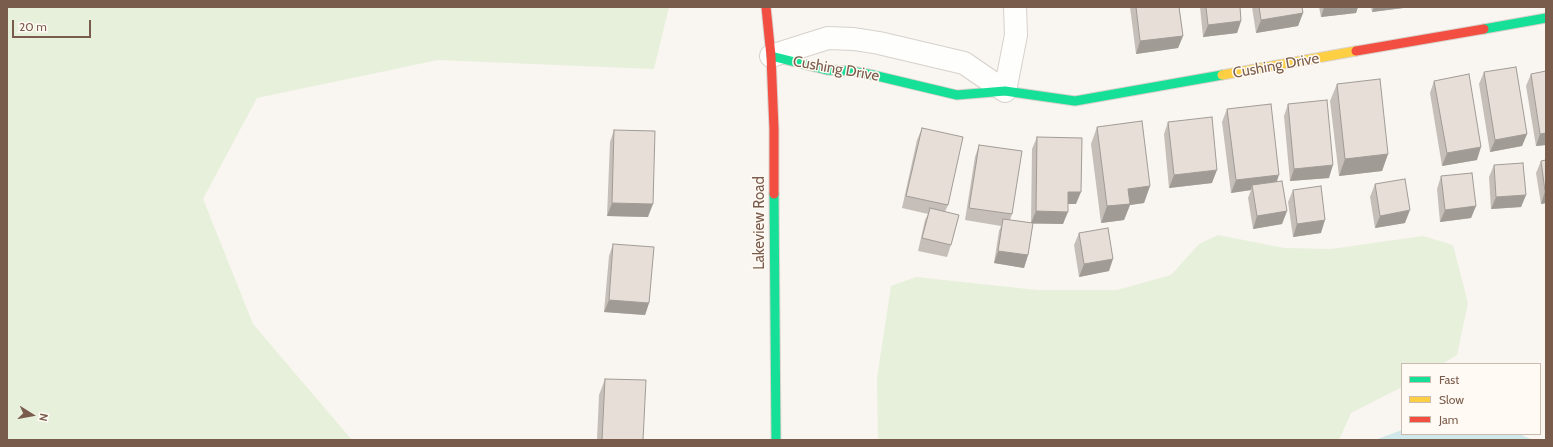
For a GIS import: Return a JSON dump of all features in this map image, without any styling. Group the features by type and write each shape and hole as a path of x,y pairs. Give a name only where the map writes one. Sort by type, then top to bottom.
{"street":[{"name":"Lakeview Road","path":"766,7 771,56 774,129 776,440"},
{"path":"1005,91 1016,35 1015,7"},
{"name":"Cushing Drive","path":"771,56 828,70 850,71 873,75 957,95 1005,91 1075,101 1546,18"},
{"name":"Cushing Drive","path":"771,56 828,38 854,39 879,43 964,63 1005,91"}],"green space":[{"path":"7,7 669,7 654,69 438,60 257,98 203,199 253,324 352,440 7,440"},
{"path":"1218,235 1284,248 1331,249 1423,236 1453,245 1468,303 1457,355 1444,363 1401,363 1401,388 1351,413 1339,440 878,440 877,378 891,286 916,277 1037,290 1117,290 1171,275 1199,244"}],"water":[{"path":"1401,430 1401,435 1521,435 1533,440 1375,440"}],"building":[{"path":"1136,7 1179,7 1183,36 1140,41"},
{"path":"1206,7 1240,7 1241,21 1208,25"},
{"path":"1259,7 1302,7 1303,13 1261,20"},
{"path":"1516,67 1527,134 1495,140 1484,72"},
{"path":"1546,71 1546,133 1540,134 1531,74"},
{"path":"1469,74 1481,147 1447,153 1434,81"},
{"path":"1380,79 1388,154 1345,159 1337,84"},
{"path":"1327,100 1333,165 1294,169 1288,104"},
{"path":"1271,104 1279,175 1236,180 1227,109"},
{"path":"1212,117 1217,170 1174,175 1168,122"},
{"path":"1142,121 1150,186 1128,189 1130,204 1107,206 1097,127"},
{"path":"922,128 963,137 948,205 906,196"},
{"path":"614,130 655,131 653,204 612,203"},
{"path":"1037,137 1082,138 1081,192 1068,192 1068,212 1036,211"},
{"path":"979,145 1022,151 1012,214 969,208"},
{"path":"1546,160 1546,191 1545,191 1541,161"},
{"path":"1523,163 1526,195 1496,197 1494,165"},
{"path":"1472,173 1476,206 1445,210 1441,176"},
{"path":"1405,179 1410,210 1380,216 1375,184"},
{"path":"1282,181 1287,211 1257,216 1252,185"},
{"path":"1321,186 1325,220 1297,224 1293,190"},
{"path":"930,208 959,215 951,245 922,238"},
{"path":"1003,219 1033,223 1028,255 998,251"},
{"path":"1108,228 1113,259 1084,264 1079,233"},
{"path":"613,244 654,247 649,303 609,300"},
{"path":"605,379 646,380 643,440 602,440"}],"traffic: fast":[{"path":"1484,29 1546,18"},
{"path":"771,56 827,70 851,71 873,75 957,95 1005,91 1075,101 1222,75"},
{"path":"774,194 776,440"}],"traffic: slow":[{"path":"1222,75 1356,51"}],"traffic: jam":[{"path":"766,7 771,56 774,129 774,194"},
{"path":"1356,51 1484,29"}]}
